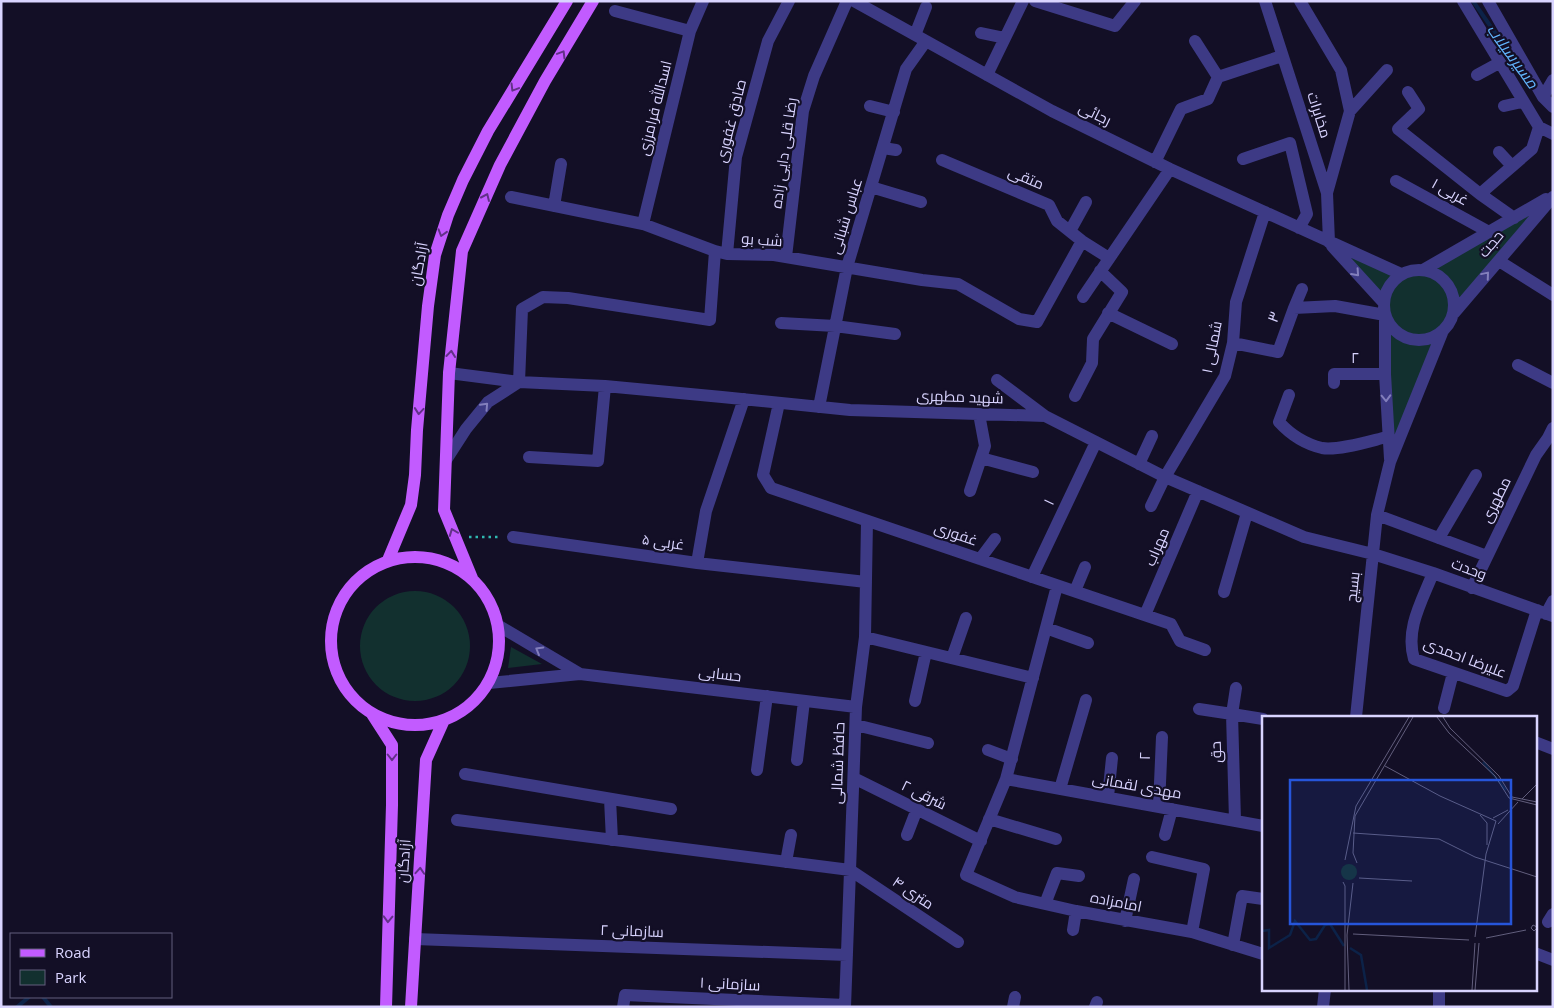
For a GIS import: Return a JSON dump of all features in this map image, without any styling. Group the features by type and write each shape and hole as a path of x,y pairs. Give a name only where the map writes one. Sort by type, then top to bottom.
{"main road":[{"name":"آزادگان","path":"388,560 411,505 428,306 435,255 448,215 463,180 488,131 567,1"},
{"path":"372,714 395,723 420,725 444,720 462,712 477,699 489,683 499,655 499,626 489,600 472,578 444,510 448,373 462,250 500,165 545,82 593,1"},
{"path":"386,1007 392,745 372,714 350,696 336,672 330,646 332,618 344,593 364,573 388,560 418,556 446,562 472,578"},
{"name":"آزادگان","path":"411,1007 426,760 444,720"}],"street":[{"name":"اسدالله فرامرزی","path":"643,224 690,31 702,1"},
{"name":"صادق غفوری","path":"721,252 736,157 768,41 789,1"},
{"name":"رضا قلی دایی زاده","path":"786,257 803,111 814,76 847,1"},
{"name":"رجائی","path":"854,1 1052,111 1155,162 1401,274"},
{"path":"987,75 1023,1"},
{"path":"1037,2 1115,26 1135,1"},
{"name":"مخابرات","path":"1265,1 1327,193 1329,242"},
{"path":"1300,1 1341,70 1350,111"},
{"path":"1463,1 1522,102 1539,127 1553,134"},
{"path":"1488,1 1543,97 1553,107"},
{"name":"عباس شبانی","path":"819,407 847,267 906,69 920,38 926,7"},
{"path":"615,12 690,31"},
{"path":"981,33 1005,38"},
{"path":"1196,41 1218,77"},
{"path":"1155,162 1181,110 1208,99 1218,77 1282,56"},
{"path":"1476,76 1500,63"},
{"path":"1327,193 1350,111 1387,70"},
{"path":"1543,97 1553,80"},
{"path":"1408,92 1419,109 1398,128 1480,194 1514,218"},
{"path":"1504,106 1522,102"},
{"path":"870,106 894,112"},
{"path":"1480,194 1532,149 1539,127"},
{"path":"1243,159 1290,143 1307,214 1298,228"},
{"path":"883,148 896,150"},
{"path":"1499,152 1512,166"},
{"name":"متقی","path":"942,160 1049,205 1057,220 1070,232 1109,258"},
{"path":"554,206 561,164"},
{"path":"1083,297 1170,169"},
{"name":"۱ غربی","path":"1396,180 1489,232"},
{"path":"871,187 921,202"},
{"name":"حجت","path":"1423,270 1553,196"},
{"name":"حجت","path":"1454,313 1553,196"},
{"name":"شب بو","path":"511,197 643,224 721,252 786,257 922,280 958,284 1019,318 1037,322 1082,241"},
{"path":"1070,232 1086,202"},
{"name":"۱ شمالی","path":"1151,506 1165,477 1226,376 1233,343 1236,302 1265,212"},
{"path":"1329,242 1384,309 1394,330 1398,334 1420,341 1442,333 1450,324 1454,313 1455,301 1452,290 1435,273 1412,270 1401,274 1392,282 1386,292 1384,309"},
{"path":"446,460 466,429 488,402 519,382 522,309 543,297 568,298 710,320 721,252"},
{"path":"1499,261 1553,295"},
{"path":"1075,396 1092,363 1093,339 1122,292 1100,271"},
{"path":"1294,308 1302,289"},
{"name":"۳","path":"1233,343 1278,352 1294,308 1335,306 1384,309"},
{"name":"بسیج","path":"1384,309 1387,437 1390,462"},
{"path":"1108,313 1172,344"},
{"path":"781,323 835,326 895,334"},
{"name":"بسیج","path":"1356,716 1378,516 1390,462 1442,333"},
{"path":"1518,365 1553,383"},
{"name":"شهید مطهری","path":"448,373 519,382 605,386 850,410 1046,416 1138,464 1247,513 1304,537 1373,554"},
{"name":"۲","path":"1334,383 1334,374 1385,374"},
{"path":"997,380 1046,416"},
{"path":"529,457 598,461 605,386"},
{"path":"1290,395 1279,422 1292,435 1322,448 1347,446 1387,437"},
{"path":"697,563 706,511 744,399"},
{"name":"غفوری","path":"779,403 763,475 772,488 1171,624 1180,642 1205,650"},
{"path":"970,491 985,446 979,414"},
{"name":"مطهری","path":"1472,588 1536,455 1553,428"},
{"path":"1138,464 1152,436"},
{"name":"۱","path":"1032,577 1096,442"},
{"path":"981,458 1033,472"},
{"path":"1439,538 1476,475"},
{"name":"مهراب","path":"1145,615 1198,491"},
{"path":"1224,592 1247,513"},
{"path":"1378,516 1487,556"},
{"name":"حافظ شمالی","path":"845,1006 856,707 865,637 867,521"},
{"name":"۵ غربی","path":"513,538 697,563 866,582"},
{"path":"980,559 995,538"},
{"name":"وحدت","path":"1373,554 1545,613"},
{"path":"1075,591 1085,567"},
{"name":"علیرضا احمدی","path":"1433,573 1412,628 1410,647 1414,660 1506,691 1513,686 1545,613"},
{"path":"981,840 1006,779 1012,759 1057,586"},
{"path":"1545,613 1553,601"},
{"path":"952,658 966,618"},
{"name":"حسابی","path":"499,626 580,674"},
{"path":"1046,628 1088,642"},
{"path":"865,637 1033,678"},
{"path":"915,701 926,652"},
{"path":"1444,708 1453,673"},
{"name":"حسابی","path":"489,683 580,674 856,707"},
{"name":"حق","path":"1235,820 1232,714 1236,688"},
{"path":"757,770 767,696"},
{"path":"1060,789 1086,700"},
{"path":"797,760 804,701"},
{"path":"1199,709 1262,719"},
{"path":"856,725 928,742"},
{"name":"۲","path":"1159,806 1162,737"},
{"path":"1536,742 1553,749"},
{"path":"988,750 1012,759"},
{"path":"1108,798 1112,758"},
{"path":"465,774 671,809"},
{"name":"۲ شرقی","path":"854,778 981,840"},
{"name":"مهدی لقمانی","path":"1006,779 1262,826"},
{"path":"610,799 612,840"},
{"path":"907,835 917,809"},
{"path":"1165,835 1172,809"},
{"path":"990,819 1056,840"},
{"path":"457,820 850,870"},
{"path":"786,862 791,835"},
{"name":"امامزاده","path":"981,840 966,875 1015,897 1125,921 1192,932 1262,954"},
{"path":"1152,857 1204,869 1192,932"},
{"name":"۴ متری","path":"850,870 958,942"},
{"path":"1045,904 1057,873 1079,876"},
{"path":"1125,921 1134,879"},
{"path":"1234,945 1242,896 1262,899"},
{"path":"1073,930 1076,911"},
{"name":"سازمانی ۲","path":"415,939 847,955"},
{"path":"1536,953 1553,960"},
{"path":"1323,1007 1325,990"},
{"path":"1439,990 1439,1007"},
{"name":"سازمانی ۱","path":"623,1007 625,996 666,1002 845,1006"}],"path":[{"path":"455,537 513,538"}],"green space":[{"path":"1540,207 1458,302 1455,291 1450,283 1434,269"},
{"path":"1336,248 1398,275 1388,286 1383,299"},
{"path":"1420,274 1437,279 1442,283 1446,288 1451,305 1446,322 1442,327 1437,331 1420,336 1403,331 1398,327 1394,322 1389,305 1394,288 1398,283 1403,279"},
{"path":"1388,329 1399,338 1410,343 1435,342 1392,445"},
{"path":"415,591 436,595 454,607 466,625 470,646 466,667 454,685 436,697 415,701 394,697 376,685 364,667 360,646 364,625 376,607 394,595"},
{"path":"511,647 542,664 508,668"}],"waterway":[{"name":"مسیرسیلاب","path":"1473,1 1516,63"},
{"path":"17,1007 28,998"},
{"path":"44,998 51,1007"}]}
